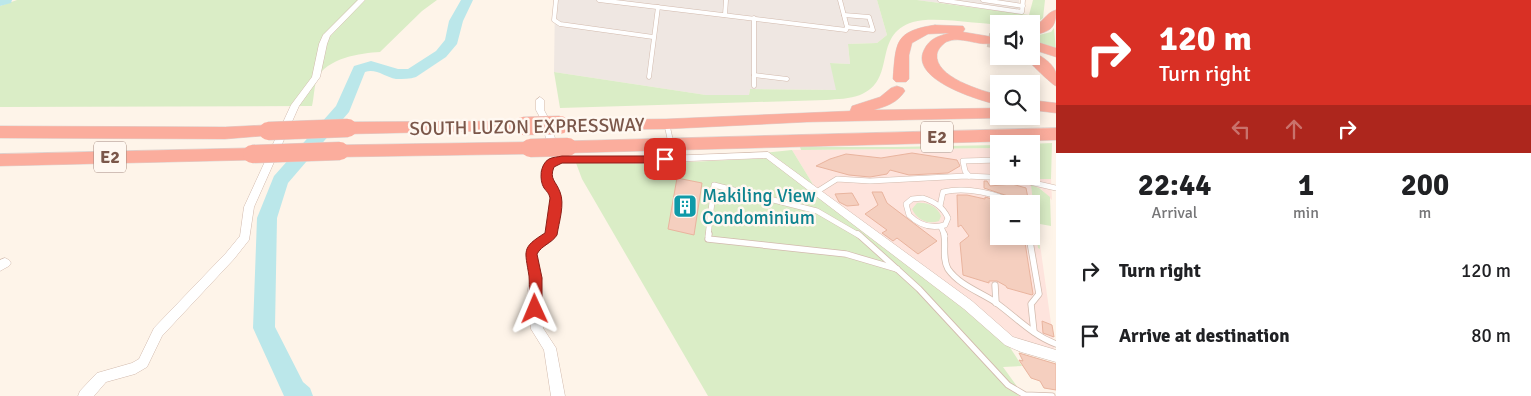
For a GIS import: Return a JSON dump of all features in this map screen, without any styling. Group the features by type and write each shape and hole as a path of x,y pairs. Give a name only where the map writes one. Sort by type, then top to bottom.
{"highway":[{"path":"1040,29 1046,27 1056,14"},
{"path":"807,117 852,112 876,105 892,97 899,85 903,47 907,40 914,35 926,31 944,29 990,35"},
{"path":"990,35 948,38 934,46 930,51 930,59 936,70 953,83 974,93 990,97"},
{"path":"1040,48 1056,55"},
{"path":"1040,54 1056,55"},
{"path":"1040,62 1056,81"},
{"path":"1040,106 1056,108"},
{"path":"1040,113 1056,113"},
{"name":"SOUTH LUZON EXPRESSWAY","path":"0,132 225,133 348,128 666,124 807,117 990,114"},
{"name":"SOUTH LUZON EXPRESSWAY","path":"0,160 1056,134"}],"street":[{"path":"85,396 102,377 135,368 143,363 158,332 230,256 245,237 249,207 295,105 316,77 322,44 327,35 362,0"},
{"path":"540,100 540,110 547,123 556,161"},
{"path":"558,396 550,348 537,329 534,289 536,278 531,254 534,247 550,237 552,233 556,198 554,191 548,186 546,171 549,165 556,161 657,160 767,155 818,191 968,305 1009,341 1056,356"}],"lane":[{"path":"556,0 554,20 560,24 653,37"},
{"path":"599,0 846,30 847,27 873,30 869,17 844,15"},
{"path":"726,0 726,15"},
{"path":"840,0 847,27"},
{"path":"940,0 1022,12 1023,0"},
{"path":"983,0 1022,6"},
{"path":"649,77 658,8"},
{"path":"754,18 754,86"},
{"path":"754,74 787,79"},
{"path":"666,124 672,143"},
{"path":"968,176 963,160 990,160"},
{"path":"818,191 830,181 840,178 872,182 968,176 1020,178 1056,188"},
{"path":"897,269 846,254 708,239 714,185 816,212 836,220 862,237 919,289 1008,385 1025,395 1052,396"},
{"path":"940,206 943,192 954,190 979,192 990,195"},
{"path":"917,198 928,200 940,206 948,218 947,222 941,227 930,227 918,223 909,215 905,207 908,201 917,198"},
{"path":"941,227 944,232 945,262 948,269 966,285 996,303 1034,332 1056,344"},
{"path":"1031,245 1039,294 1031,304 1034,332"},
{"path":"995,285 996,303"}],"shaded area":[{"path":"555,0 877,0 887,35 877,43 848,44 850,64 831,63 837,90 750,89 749,95 706,95 554,72"},
{"path":"917,0 1019,0 1021,14"},
{"path":"990,148 990,185 1040,185 1040,179 1051,179 1052,200 1041,189 1031,186 1033,195 990,195 990,245 1040,244 1055,352 1011,339 814,186 792,150"}],"green space":[{"path":"17,0 437,0 422,11 380,52 354,55 328,66 317,79 312,106 0,107 0,6"},
{"path":"877,0 917,0 1029,15 990,15 990,24 944,20 913,22 900,28 892,37 878,79 871,88 860,95 843,99 560,108 554,72 706,95 749,95 750,89 836,90 830,63 850,64 848,44 877,43 887,35"},
{"path":"1033,0 1045,0 1043,18 1040,20 1040,15 1029,15"},
{"path":"1054,28 1056,51 1040,45 1040,35 1051,32"},
{"path":"1052,143 1051,179 1040,179 1040,144"},
{"path":"990,145 990,148 801,150 800,147"},
{"path":"792,150 814,186 774,156 763,153"},
{"path":"769,158 969,308 1009,346 1022,366 1003,367 1016,385 1019,396 708,396 582,179 576,163 650,164"},
{"path":"1031,185 1039,188 1050,197 1051,226 1040,224 1040,195 1032,195"},
{"path":"917,203 924,203 934,207 941,216 939,221 927,222 920,219 912,209"}],"building":[{"path":"912,153 957,160 960,166 948,173 909,175 890,170 887,174 870,177 849,175 816,166 846,154 881,158"},
{"name":"Makiling View Condominium","path":"677,178 702,183 694,235 668,229"},
{"path":"984,181 987,181 990,186 1016,185 1026,188 1027,195 1005,195 984,188"},
{"path":"872,192 882,192 887,203 937,241 918,254 897,238 893,241 882,233 887,230 865,214 878,205"},
{"path":"852,193 859,205 847,206 839,202 835,194"},
{"path":"957,195 990,198 990,245 1025,245 1033,294 1007,288 997,281 989,281 989,283 963,275 960,243 969,236 961,225 958,227"},
{"path":"1042,321 1052,325 1054,337 1043,333"},
{"path":"1019,353 1056,364 1056,390 1044,388 1040,381 1031,378 1019,360 1023,361"}],"waterway":[{"path":"0,2 6,0"},
{"path":"301,396 294,390 264,328 267,218 280,181 343,108 359,69 371,65 396,74 411,74 441,54 452,41 456,21 467,0"}],"place":[{"name":"Makiling View Condominium","path":"685,206"}],"route":[{"path":"535,309 534,289 536,278 531,254 532,249 550,237 552,233 556,198 554,191 548,186 546,169 549,165 562,160 665,159"}]}
